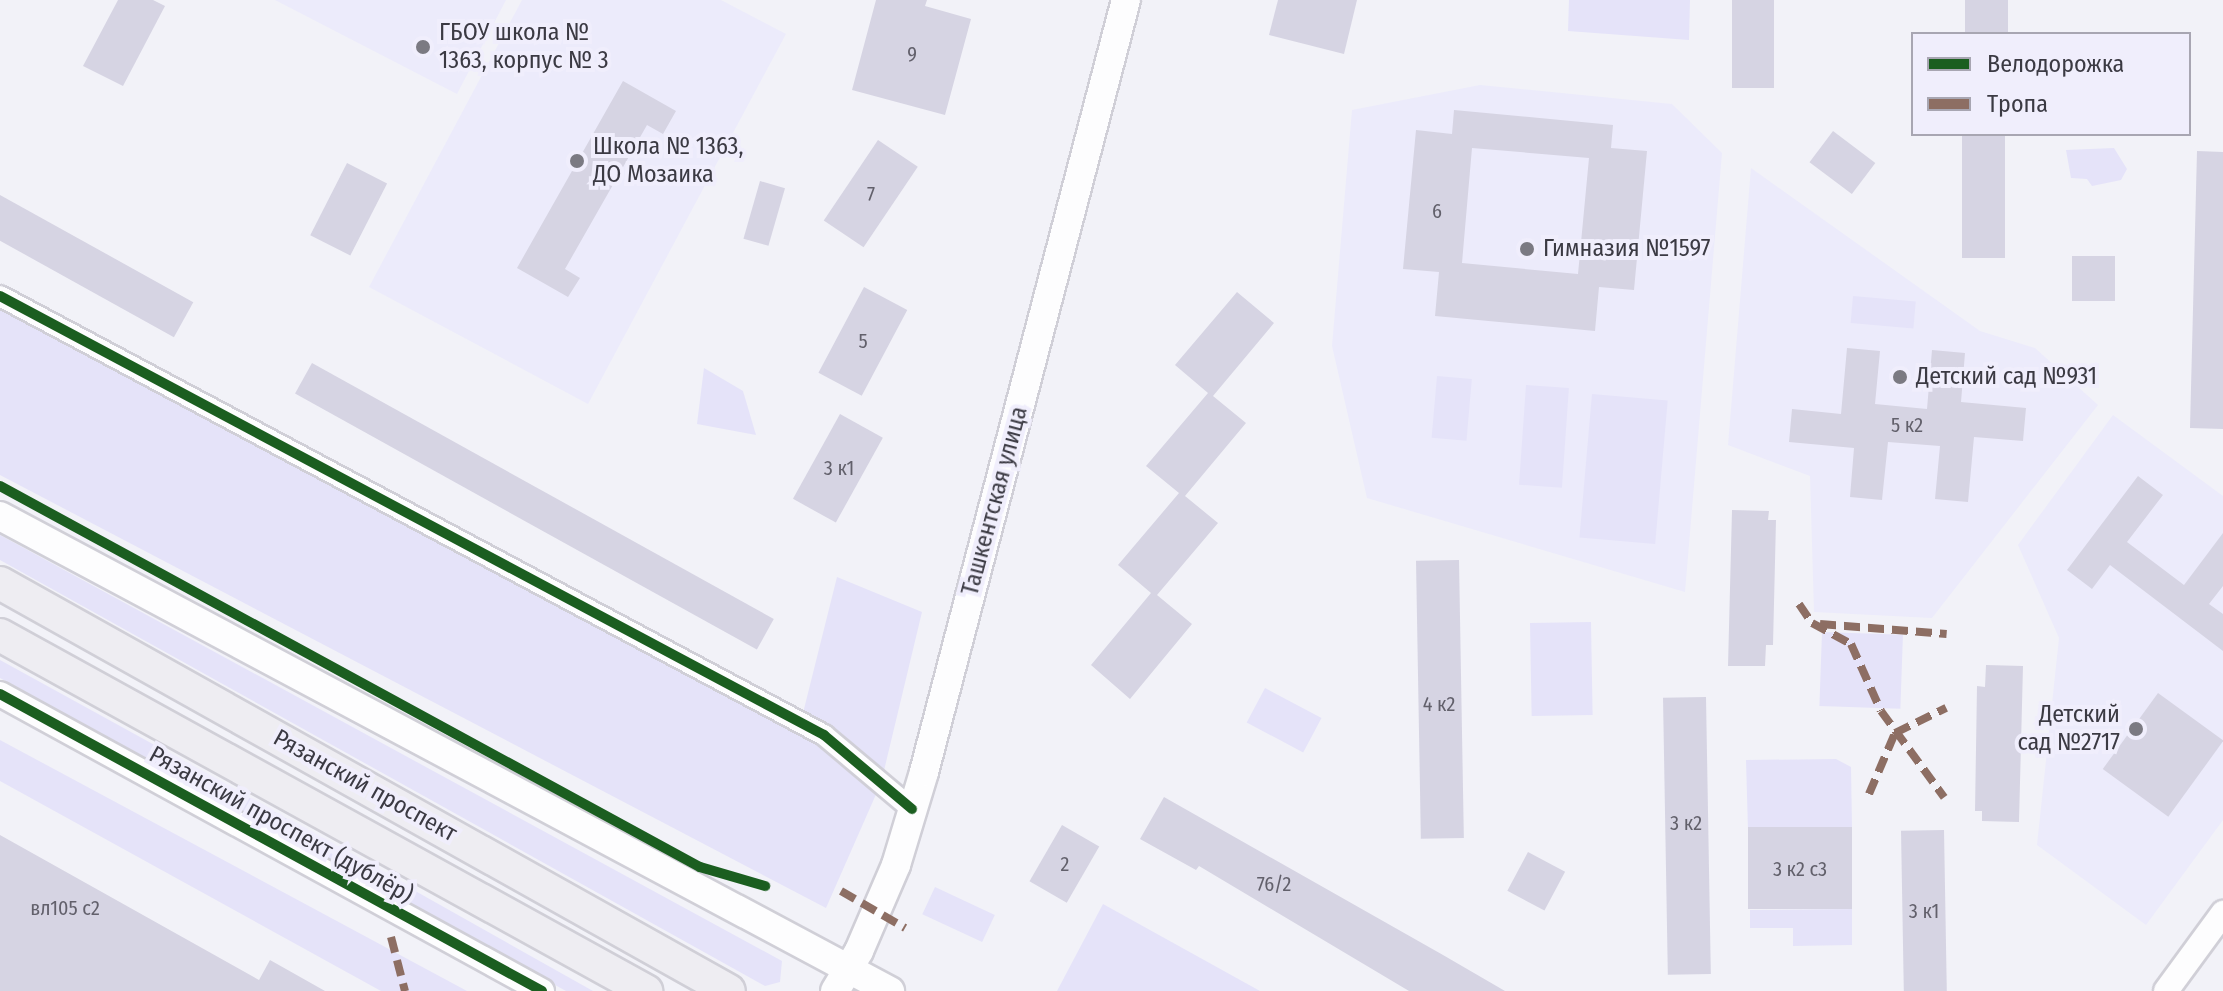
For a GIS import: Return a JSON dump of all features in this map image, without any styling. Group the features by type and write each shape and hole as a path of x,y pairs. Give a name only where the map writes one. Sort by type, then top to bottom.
{"main road":[{"name":"Ташкентская улица","path":"842,980 896,865 1126,0"},
{"path":"0,516 842,980 890,991"},
{"name":"Рязанский проспект","path":"0,583 729,991"},
{"name":"Рязанский проспект","path":"0,635 646,991"}],"street":[{"path":"0,296 824,735 912,809"},
{"name":"Рязанский проспект (дублёр)","path":"0,694 542,991"},
{"path":"2166,991 2223,913"}],"shaded area":[{"name":"ГБОУ школа № 1363, корпус № 3","path":"275,0 506,0 457,94"},
{"name":"Школа № 1363, ДО Мозаика","path":"522,0 721,0 786,34 588,404 369,287"},
{"path":"1569,0 1690,0 1689,40 1568,31"},
{"name":"Гимназия №1597","path":"1480,85 1672,104 1722,153 1685,592 1367,498 1332,346 1352,110"},
{"path":"2114,148 2127,169 2121,180 2092,186 2087,179 2071,178 2066,150"},
{"name":"Детский сад №931","path":"1751,168 1980,331 2035,348 2098,405 1932,618 1814,612 1810,476 1728,445"},
{"path":"1853,296 1916,301 1913,328 1851,323"},
{"path":"0,301 800,725 837,577 922,612 881,783 826,908 0,475"},
{"path":"704,368 743,391 756,435 697,424"},
{"path":"1437,376 1472,379 1466,441 1432,438"},
{"path":"1526,385 1569,388 1562,488 1519,485"},
{"path":"1592,394 1668,401 1655,544 1579,537"},
{"name":"Детский сад №2717","path":"2113,415 2223,496 2223,820 2146,925 2037,845 2059,638 2018,545"},
{"path":"0,535 782,961 780,982 765,986 0,560"},
{"path":"1591,622 1593,715 1532,716 1530,623"},
{"path":"1822,632 1903,635 1900,709 1819,706"},
{"path":"0,660 593,991 566,991 0,678"},
{"path":"1265,688 1322,718 1303,752 1247,722"},
{"path":"0,740 467,991 381,991 0,781"},
{"path":"1836,759 1851,767 1852,827 1748,830 1746,760"},
{"path":"935,887 995,915 982,942 922,914"},
{"path":"1103,904 1260,991 1057,991"},
{"path":"1852,909 1852,945 1793,946 1793,928 1750,928 1750,910"}],"building":[{"path":"118,0 153,0 165,6 123,86 83,66"},
{"path":"876,0 927,0 925,6 971,19 945,115 852,90"},
{"path":"1278,0 1357,0 1344,54 1269,35"},
{"path":"1732,0 1774,0 1774,88 1732,88"},
{"path":"1965,0 2008,0 2008,32 1965,32"},
{"path":"623,81 676,111 663,134 647,125 565,269 580,278 568,297 517,268"},
{"path":"1454,110 1613,125 1611,148 1647,151 1634,290 1599,287 1595,331 1435,316 1439,272 1403,269 1416,130 1452,134","holes":["1472,148 1589,158 1578,274 1462,263"]},
{"path":"1833,131 1875,163 1852,194 1810,162"},
{"path":"1962,136 2005,136 2005,258 1962,258"},
{"path":"878,140 918,167 864,247 824,220"},
{"path":"2197,151 2223,152 2223,429 2190,428"},
{"path":"347,163 387,183 350,256 310,235"},
{"path":"760,181 785,188 768,246 743,239"},
{"path":"0,195 193,302 174,337 0,241"},
{"path":"2072,256 2115,256 2115,301 2072,301"},
{"path":"864,287 907,310 862,396 818,373"},
{"path":"1237,292 1274,323 1213,396 1246,423 1185,496 1218,523 1157,595 1192,624 1130,699 1091,665 1151,593 1118,565 1179,493 1146,466 1208,393 1175,365"},
{"path":"1847,348 1880,351 1875,404 1927,409 1932,350 1965,353 1961,402 2026,408 2023,441 1974,437 1968,502 1935,499 1940,446 1888,442 1882,500 1850,497 1854,448 1789,442 1792,409 1841,414"},
{"path":"312,363 774,619 757,650 295,394"},
{"path":"840,414 883,438 836,523 793,499"},
{"path":"2138,476 2163,495 2127,542 2184,585 2223,533 2223,586 2209,604 2223,614 2223,651 2110,565 2092,589 2067,570"},
{"path":"1732,510 1769,511 1768,520 1776,520 1773,645 1766,645 1765,666 1728,666"},
{"path":"1459,560 1464,838 1421,839 1416,561"},
{"path":"1986,665 2023,666 2019,822 1982,821 1982,811 1975,811 1977,686 1985,687"},
{"path":"2158,693 2223,740 2168,817 2103,769"},
{"path":"1706,697 1711,974 1668,975 1663,698"},
{"path":"1164,797 1505,991 1409,991 1199,866 1196,870 1140,839"},
{"path":"1062,825 1099,846 1067,903 1030,881"},
{"path":"1748,827 1852,827 1852,909 1748,909"},
{"path":"1944,830 1947,991 1904,991 1901,831"},
{"path":"0,835 259,980 270,960 325,991 0,991"},
{"path":"1528,852 1565,872 1544,911 1507,891"}],"marked path":[{"path":"1799,604 1812,623 1851,644 1881,711 1944,797"},
{"path":"1820,624 1947,634"},
{"path":"1869,794 1895,733 1946,708"},
{"path":"841,891 905,928"},
{"path":"391,937 405,991"}],"cycle path":[{"path":"0,296 824,735 912,809"},
{"path":"0,486 700,867 765,886"},
{"path":"0,694 542,991"}],"place":[{"name":"ГБОУ школа № 1363, корпус № 3","path":"423,47"},
{"name":"Школа № 1363, ДО Мозаика","path":"577,161"},
{"name":"Гимназия №1597","path":"1527,249"},
{"name":"Детский сад №931","path":"1900,377"},
{"name":"Детский сад №2717","path":"2136,729"}]}
